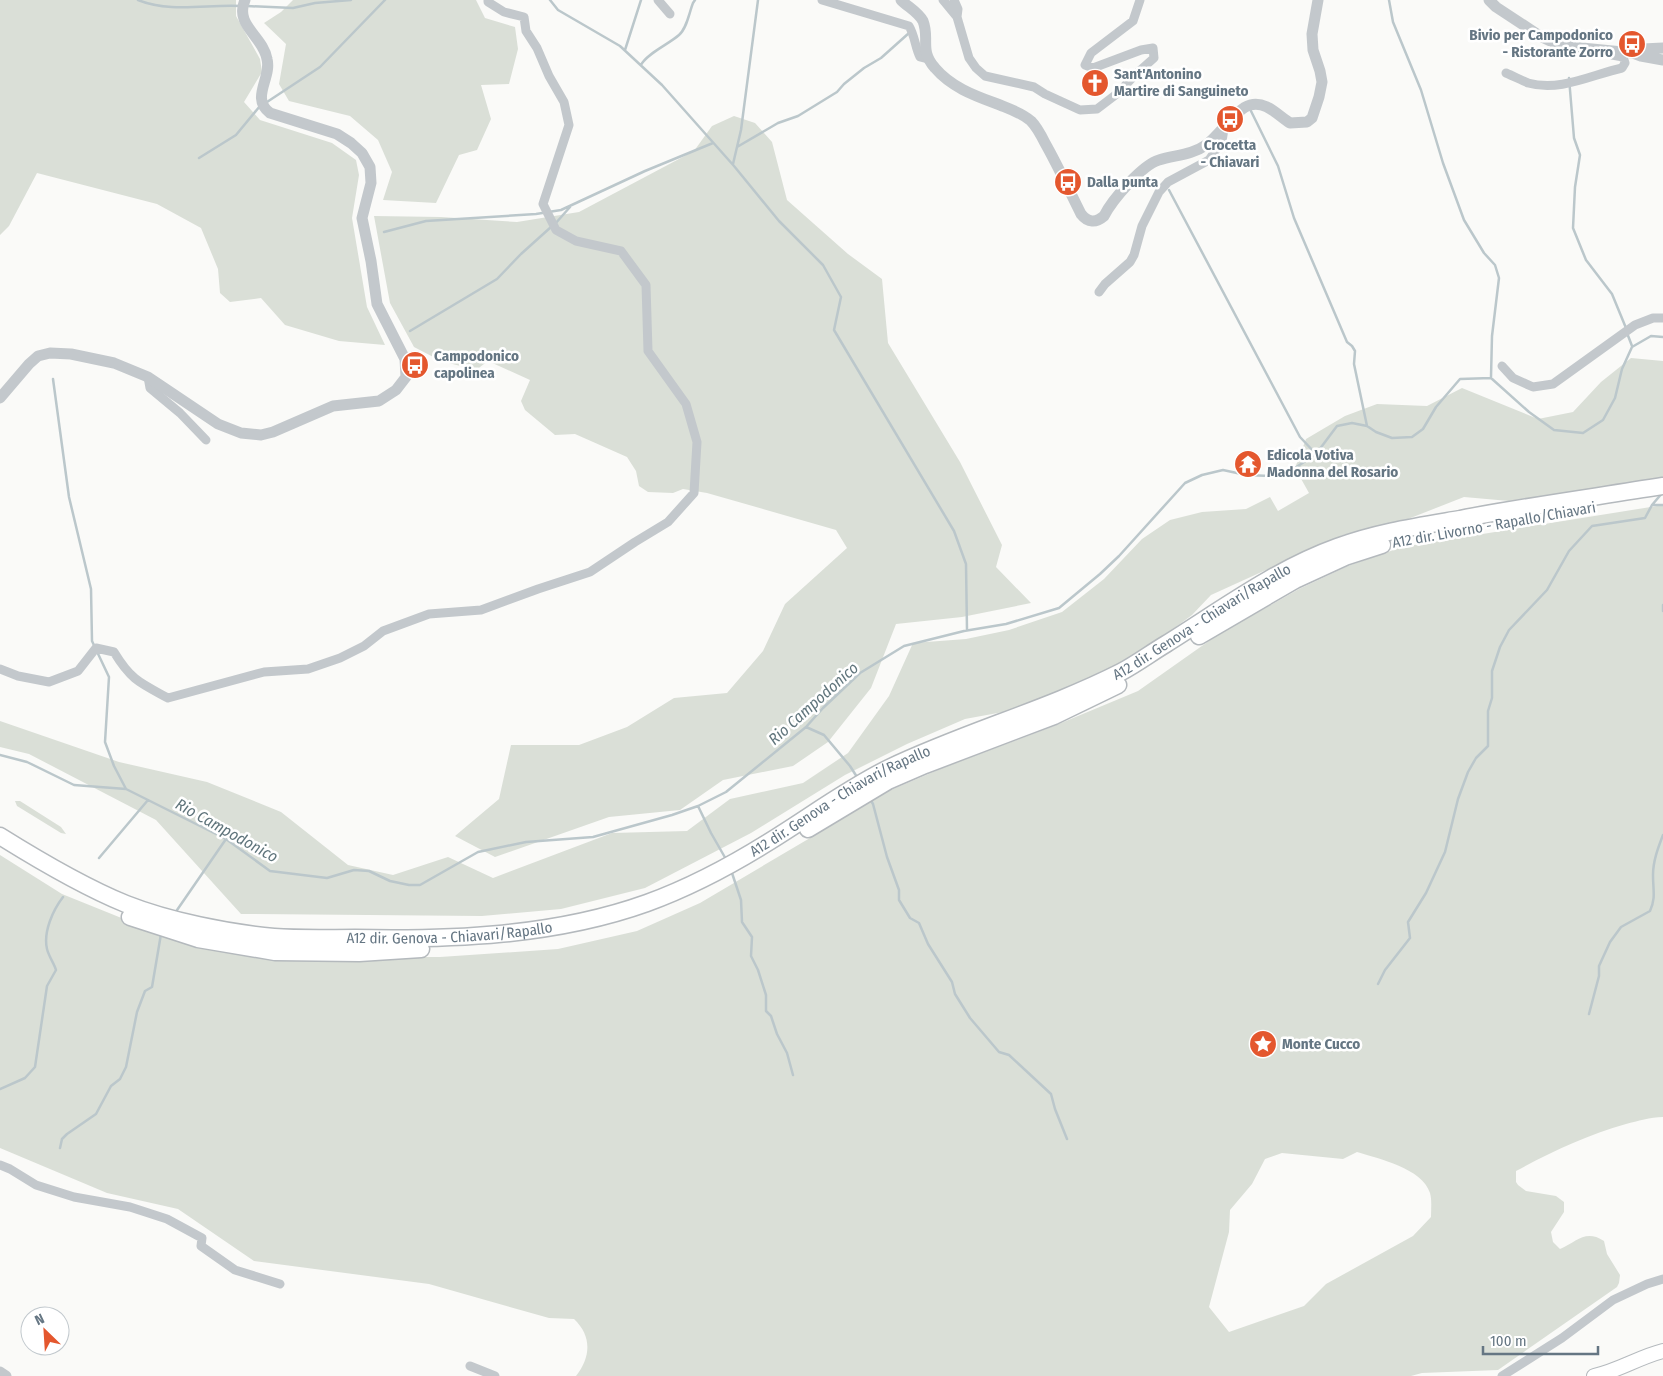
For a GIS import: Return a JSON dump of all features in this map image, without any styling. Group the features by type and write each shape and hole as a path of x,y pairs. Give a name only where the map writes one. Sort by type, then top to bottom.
{"highway":[{"path":"1490,519 1663,486"},
{"name":"A12 dir. Livorno - Rapallo/Chiavari","path":"885,776 925,764 1054,716 1131,679 1212,628 1295,580 1345,557 1400,540 1490,519 1663,497"},
{"name":"A12 dir. Genova - Chiavari/Rapallo","path":"0,836 80,882 128,905 173,918 219,929 274,937 405,945 502,938 526,930 587,921 651,907 705,877 767,849 885,776"},
{"path":"0,848 67,888 129,916 198,939 275,952 359,953 405,945"}],"main road":[{"path":"1594,1376 1663,1351"}],"street":[{"path":"0,398 38,356 50,353 71,354 114,363 148,377 218,424 241,433 261,435 273,432 333,406 379,401 396,390 406,376 406,359 377,304 362,218 371,183 370,167 362,153 337,134 264,109 260,99 268,69 268,60 265,51 243,19 241,11 245,0"},
{"path":"0,669 18,676 49,682 78,671 96,648 114,652 124,669 138,682 168,698 264,672 308,669 340,658 364,646 383,631 429,614 481,610 590,572 668,522 694,493 697,442 686,404 648,351 646,285 621,251 576,241 556,230 543,204 569,125 564,102 549,76 537,48 526,31 524,17 504,12 488,2 488,0"},
{"path":"658,0 670,14"},
{"path":"822,0 909,26 920,57 928,59"},
{"path":"901,0 916,12 923,22 928,59 943,76 955,86 1011,110 1031,121 1052,155 1081,214 1084,218 1092,221 1096,221 1104,216 1140,170 1157,160 1189,154 1205,146 1224,129 1241,109 1249,105 1266,105 1290,123 1307,122 1312,118 1322,82 1313,50 1312,34 1318,0"},
{"path":"943,0 957,17 969,58 985,76 1034,87 1080,110 1097,109 1118,93 1154,58 1152,48 1141,50 1094,68 1085,65 1091,53 1132,22 1140,0"},
{"path":"954,0 958,9 957,17"},
{"path":"1489,0 1496,7 1551,42 1561,46 1633,53 1663,60"},
{"path":"1633,53 1643,49 1663,48"},
{"path":"1506,72 1528,82 1550,86 1586,80 1604,72 1622,68 1625,63 1623,57 1606,54 1605,50"},
{"path":"1099,292 1105,284 1130,262 1142,226 1159,192 1168,182 1209,160 1222,141 1224,129"},
{"path":"1502,366 1513,378 1533,387 1553,384 1635,325 1653,318 1663,318"},
{"path":"148,377 150,388 180,413 206,440"},
{"path":"0,1165 36,1185 74,1197 130,1207 167,1219 202,1238 201,1246 236,1270 280,1284"},
{"path":"1502,1376 1562,1338 1613,1300 1647,1284 1663,1279"},
{"path":"470,1366 496,1376"},
{"path":"0,1372 6,1376"}],"shaded area":[{"path":"0,0 236,0 236,16 260,59 262,72 244,102 260,120 332,143 356,160 359,175 352,218 367,307 385,345 339,341 285,325 261,298 230,302 220,293 218,269 201,228 157,204 37,173 9,226 0,235"},
{"path":"293,0 476,0 485,18 515,27 518,49 509,84 481,85 491,119 477,150 459,155 436,203 383,200 392,172 378,140 350,116 289,101 279,84 286,44 264,23 281,12"},
{"path":"734,116 755,123 772,142 787,200 848,254 882,279 888,343 960,462 1002,545 996,567 1031,603 962,617 896,624 871,688 828,742 793,766 723,780 680,810 609,817 495,857 455,836 499,799 511,745 579,745 627,727 674,698 727,693 763,651 785,604 847,548 836,530 707,493 683,489 673,493 648,492 639,486 636,471 627,457 575,434 555,435 525,410 521,401 530,380 488,361 476,370 441,361 414,347 390,303 374,216 441,217 517,222 579,212 694,151 712,126"},
{"path":"1631,358 1663,361 1663,477 1597,489 1509,501 1464,497 1408,519 1343,535 1211,595 1192,615 1146,649 1087,681 1014,710 965,719 907,744 845,775 751,833 645,888 561,909 482,916 241,914 156,820 29,754 0,747 0,721 119,762 207,782 281,812 348,865 393,875 448,857 493,878 612,833 687,831 730,799 803,783 848,753 889,696 913,643 966,639 1009,630 1062,612 1104,579 1142,539 1170,520 1202,512 1246,509 1270,497 1278,511 1309,493 1295,468 1306,439 1345,416 1377,404 1427,406 1462,388 1538,419 1573,412 1601,382"},
{"path":"1663,505 1663,1117 1640,1120 1597,1133 1516,1171 1516,1182 1526,1191 1556,1196 1564,1202 1564,1212 1551,1232 1553,1242 1560,1249 1586,1236 1592,1236 1604,1241 1607,1254 1620,1275 1617,1287 1498,1370 1422,1373 1411,1376 576,1376 585,1361 587,1347 584,1332 574,1319 549,1318 429,1284 254,1261 178,1209 107,1193 0,1148 0,855 62,894 171,938 289,957 440,957 558,949 637,931 700,903 810,838 872,798 945,767 1054,726 1138,691 1216,636 1299,589 1348,566 1402,547","holes":["1357,1152 1388,1161 1418,1177 1430,1193 1431,1217 1413,1236 1326,1284 1304,1306 1229,1332 1209,1307 1229,1232 1230,1210 1252,1184 1265,1159 1282,1153 1343,1159"]},
{"path":"15,801 20,801 61,827 66,834 61,833 17,806"}],"waterway":[{"path":"138,0 150,4 176,7 241,6"},
{"path":"247,6 293,8 315,3 351,0"},
{"path":"267,102 320,67 385,0"},
{"path":"550,0 558,10 620,46 662,85 734,166 779,221 823,265 841,297 834,330 954,531 966,564 967,630"},
{"path":"625,50 641,0"},
{"path":"641,65 648,57 682,32 695,0"},
{"path":"733,164 741,130 758,0"},
{"path":"1389,0 1393,22 1421,90 1443,163 1464,220 1484,253 1495,265 1499,278 1492,336 1491,377"},
{"path":"737,147 778,123 798,116 837,92 844,84 864,68 881,58 909,33"},
{"path":"1569,78 1574,138 1580,155 1575,187 1573,228 1586,260 1612,294 1626,328"},
{"path":"199,158 236,135 260,106"},
{"path":"1250,109 1278,166 1294,218 1347,342 1355,351 1354,364 1367,426"},
{"path":"384,232 426,221 536,214 561,210 645,171 713,143"},
{"path":"1169,190 1300,437 1316,454"},
{"path":"555,224 570,207"},
{"path":"410,331 497,279 551,227"},
{"path":"1627,333 1632,346"},
{"name":"Rio Campodonico","path":"0,755 27,762 74,785 126,789 226,839 270,871 327,878 354,870 369,871 390,881 420,885 478,852 526,842 593,837 672,815 698,806 726,792 806,727 860,673 904,646 964,631 1006,624 1059,608 1119,556 1185,483 1202,475 1223,470 1246,475 1270,476 1292,470 1316,454 1337,426 1352,423 1367,426 1376,432 1392,438 1412,437 1423,429 1436,407 1460,379 1491,378 1529,412 1554,430 1583,433 1603,420 1615,398 1622,369 1632,347 1651,336 1663,337"},
{"path":"53,379 69,497 91,589 92,641 109,677 105,742 114,766 126,789"},
{"path":"1378,984 1385,970 1410,938 1408,922 1426,893 1445,852 1458,799 1468,772 1476,758 1488,746 1488,711 1492,698 1492,671 1500,647 1509,630 1547,590 1569,551 1592,526 1645,518 1652,505 1663,492"},
{"path":"1652,505 1663,505"},
{"path":"1663,605 1663,611"},
{"path":"806,727 824,735 857,777"},
{"path":"870,799 899,890 899,900 910,918 919,923 928,944 952,982 955,994 970,1018 999,1052 1009,1055 1051,1094 1067,1139"},
{"path":"99,858 148,800"},
{"path":"698,806 727,861"},
{"path":"1589,1014 1599,976 1599,966 1610,942 1621,927 1650,911 1654,898 1654,865 1663,835"},
{"path":"175,913 226,839"},
{"path":"731,870 741,900 742,922 752,937 751,956 758,970 766,995 766,1011 771,1016 777,1034 787,1053 793,1075"},
{"path":"0,1089 25,1078 35,1067 47,986 56,970 47,949 46,936 52,915 63,897"},
{"path":"60,1148 62,1139 67,1134 96,1114 111,1086 120,1079 126,1067 137,1012 145,991 152,987 161,934"}],"place":[{"name":"Bivio per Campodonico - Ristorante Zorro","path":"1632,44"},
{"name":"Sant'Antonino Martire di Sanguineto","path":"1095,83"},
{"name":"Crocetta - Chiavari","path":"1230,119"},
{"name":"Dalla punta","path":"1068,182"},
{"name":"Campodonico capolinea","path":"415,365"},
{"name":"Edicola Votiva Madonna del Rosario","path":"1248,464"},
{"name":"Monte Cucco","path":"1263,1044"}]}
